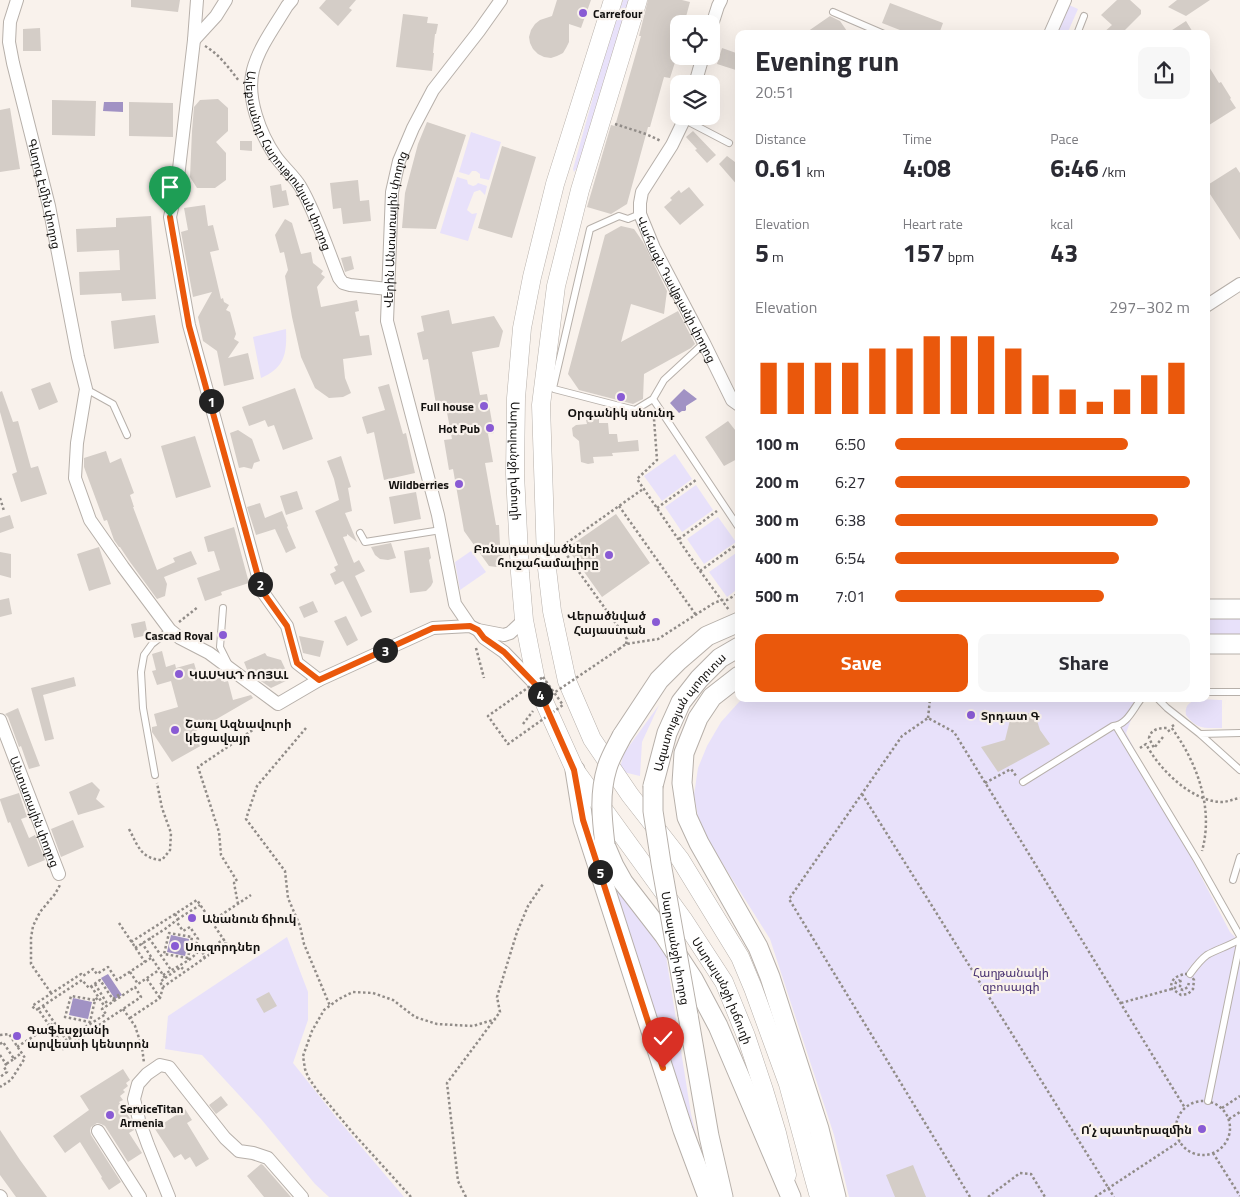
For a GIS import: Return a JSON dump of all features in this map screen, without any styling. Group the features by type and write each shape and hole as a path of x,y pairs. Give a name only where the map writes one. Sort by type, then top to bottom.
{"main road":[{"name":"Սարալանջի խճուղի","path":"613,0 556,184 532,277 522,328 516,398 515,474 524,620 538,695 574,770 683,919 724,982 746,1036 764,1090 777,1133 791,1197"},
{"name":"Սարալանջի խճուղի","path":"638,0 580,190 556,286 541,405 546,560 552,611 567,680 592,739 630,795 680,859 740,957 788,1084 819,1197"},
{"path":"556,184 580,190"},
{"path":"1210,609 1240,609"},
{"path":"734,617 707,636 659,680 622,736 607,766 601,805 605,845 614,866 623,882 664,935 693,979 718,1026 791,1197"},
{"path":"1210,644 1240,644"},
{"name":"Ազատության պողոտա","path":"653,786 667,733 681,702 720,658 735,649"},
{"path":"735,679 712,697 698,718 684,753 682,783 687,817 699,843 758,947 770,977 819,1129 836,1197"},
{"path":"574,770 583,820 682,1130 708,1197"},
{"name":"Սարալանջի փողոց","path":"653,786 653,811 661,863 709,1136 723,1197"}],"street":[{"name":"Գևորգ Էմին փողոց","path":"17,0 10,22 9,42 49,206 86,389"},
{"path":"197,0 177,186 170,217 189,326 262,591 287,626 297,663 319,680"},
{"path":"194,40 216,16 226,0"},
{"name":"Ալեքսանդր Հարությունյան փողոց","path":"292,0 260,50 252,70 251,92 254,107 263,134 276,157 299,185 309,204 339,278 343,283 350,285 388,289"},
{"name":"Վերին Անտառային փողոց","path":"501,0 433,90 413,128 399,161 392,192 387,321 438,514 455,604 484,638 504,652 538,695"},
{"path":"715,15 721,0"},
{"path":"1052,30 1065,0"},
{"name":"Վահագն Դավթյանի փողոց","path":"682,125 642,192 640,214 654,248 735,398"},
{"path":"1210,303 1240,284"},
{"path":"86,389 77,443 75,478 90,520 122,567 170,630 180,638 209,653 278,704 319,680 433,628 474,628 504,635 510,633 524,620"},
{"name":"Անտառային փողոց","path":"0,720 59,874"},
{"path":"169,1197 148,1145 134,1099 138,1084 147,1074 160,1065 169,1067 225,1138 239,1151 254,1153 268,1158 302,1197"},
{"path":"98,1131 140,1197"}],"lane":[{"path":"833,12 875,30"},
{"path":"1079,30 1084,16"},
{"path":"698,125 729,143"},
{"path":"640,214 628,219 619,216 590,228 553,388 635,410 653,399 664,380 704,343"},
{"path":"86,389 113,404 127,434"},
{"path":"653,399 735,522"},
{"path":"360,533 365,542 441,530"},
{"path":"223,608 220,647 235,672"},
{"path":"155,775 143,708 141,672 144,655 152,644 170,630"},
{"path":"1210,692 1240,692"},
{"path":"1023,782 1113,726 1126,721 1139,702"},
{"path":"1161,702 1240,770"},
{"path":"1116,726 1197,860 1240,937 1234,943 1206,956 1195,966 1190,974"},
{"path":"1200,734 1240,733"},
{"path":"1232,880 1240,857"},
{"path":"1208,1101 1240,943"}],"path":[{"path":"194,40 212,50 229,67 243,86 251,92"},
{"path":"613,124 646,134 672,145"},
{"path":"653,399 657,460 637,479 734,617"},
{"path":"657,508 703,475"},
{"path":"626,644 627,639 561,547 644,489"},
{"path":"0,498 4,512"},
{"path":"619,506 696,615"},
{"path":"678,539 724,506"},
{"path":"700,571 735,546"},
{"path":"538,695 554,693 626,644 658,639 714,603 727,600 735,595"},
{"path":"170,630 198,607"},
{"path":"476,648 484,678"},
{"path":"543,677 554,693 563,705 508,744 488,716 543,677"},
{"path":"930,702 928,718 902,736 789,899 970,1197"},
{"path":"523,724 534,710"},
{"path":"928,718 954,732 1185,1108"},
{"path":"238,904 234,883 237,881 221,855 219,832 198,767 260,725"},
{"path":"1171,731 1171,727 1174,725"},
{"path":"306,728 257,786 246,819 285,871 288,898 300,926 304,944 330,1006"},
{"path":"1196,845 1201,853 1206,837 1206,817 1204,798 1199,778 1190,758 1178,736 1167,728 1159,728 1149,735 1149,738 1147,737 1146,744 1158,763 1193,793 1204,798 1211,801 1221,802 1240,798"},
{"path":"1149,738 1154,748 1163,737"},
{"path":"1138,750 1146,744"},
{"path":"985,783 1011,769 1019,780 1023,782"},
{"path":"129,829 142,853 152,860 162,860 170,850 171,832 162,808 155,775"},
{"path":"862,794 1114,1197"},
{"path":"51,993 31,964 31,938 33,926 40,912 60,886 59,874"},
{"path":"466,1197 458,1181 447,1083 500,1012 497,997 517,932 528,906 543,884"},
{"path":"212,921 251,894"},
{"path":"131,942 198,900 226,943 163,986"},
{"path":"175,914 178,919 200,905"},
{"path":"130,1018 160,998 163,986 160,982 164,977 171,970 197,953 195,948 198,939 194,933 190,928 183,931 173,918"},
{"path":"135,948 176,921"},
{"path":"119,924 145,962"},
{"path":"165,929 169,933 192,938"},
{"path":"163,955 169,933"},
{"path":"188,959 194,933"},
{"path":"149,938 163,955 171,970"},
{"path":"142,943 164,977"},
{"path":"163,955 188,959"},
{"path":"113,1000 135,987 141,997 63,1050 60,1045 62,1044 38,1009 36,1010 32,1006 81,974 83,976 93,969 97,974 108,967 117,980 151,958"},
{"path":"164,977 181,967 183,969"},
{"path":"130,972 138,984 159,970"},
{"path":"1190,974 1194,980 1193,989 1188,994 1181,995 1171,988 1171,983 1176,976 1190,974"},
{"path":"147,978 160,998"},
{"path":"38,1009 82,980 89,988 100,980 113,1000"},
{"path":"1121,1003 1174,988 1176,982 1180,980 1180,989 1183,990 1186,989 1189,981"},
{"path":"93,985 99,997 107,1006"},
{"path":"93,985 107,1006"},
{"path":"67,990 71,996 95,1000"},
{"path":"411,1197 341,1119 308,1077 303,1056 312,1031 324,1010 353,992 373,993 393,1000 415,1017 437,1024 473,1026 496,1019"},
{"path":"62,1044 90,1023 106,1014 102,1009 121,993"},
{"path":"71,996 65,1018 90,1023"},
{"path":"90,1023 95,1000 99,997"},
{"path":"43,1006 66,1040"},
{"path":"123,1009 135,1026 142,1047"},
{"path":"17,1046 54,1022"},
{"path":"66,1040 81,1031 83,1034"},
{"path":"0,1035 9,1034 25,1058 11,1080 0,1087"},
{"path":"0,1044 3,1042 14,1059"},
{"path":"6,1064 20,1054"},
{"path":"0,1055 6,1064 4,1067 7,1072 0,1077"},
{"path":"1222,1108 1240,1096"},
{"path":"1200,1101 1208,1101 1222,1108 1229,1119 1230,1133 1227,1142 1214,1153 1204,1155 1194,1153 1186,1148 1180,1141 1177,1132 1177,1123 1185,1108 1192,1103 1200,1101"},
{"path":"1229,1119 1240,1112"},
{"path":"1095,1197 1180,1141"},
{"path":"1214,1153 1240,1196"},
{"path":"988,1197 1020,1172 1031,1174 1045,1197"}],"green space":[{"path":"623,0 629,0 577,168 574,172 573,169 604,58"},
{"path":"1069,5 1078,9 1069,30 1058,30"},
{"path":"471,132 501,142 489,180 480,178 480,174 476,171 472,171 469,175 459,172"},
{"path":"457,177 467,180 468,184 473,186 478,183 487,186 485,195 480,190 474,192 467,210 472,214 477,213 468,241 440,233"},
{"path":"286,329 286,345 283,359 275,369 261,378 253,337"},
{"path":"675,454 692,479 662,501 644,476"},
{"path":"696,485 713,510 682,532 665,507"},
{"path":"718,517 735,543 704,564 687,539"},
{"path":"471,551 486,572 460,590 455,562"},
{"path":"735,554 735,591 727,597 709,572"},
{"path":"1210,618 1240,618 1240,634 1210,634"},
{"path":"1210,699 1222,700 1222,728 1198,726 1186,715 1186,709 1192,702 1210,702"},
{"name":"Հաղթանակի զբոսայգի","path":"739,702 1138,702 1126,733 1230,932 1240,942 1240,1197 849,1197 834,1135 770,939 707,839 698,817 694,795 698,768 707,746 721,722"},
{"path":"659,705 642,742 640,776 619,771 624,753"},
{"path":"609,869 617,886 666,956 691,1114 705,1172"},
{"path":"287,937 308,992 308,1020 293,1063 404,1197 329,1197 315,1184 261,1119 202,1055 165,1049 168,1016"}],"shaded area":[{"path":"104,102 123,102 123,112 103,111"},
{"path":"684,389 697,399 686,406 685,411 679,413 670,403"},
{"path":"171,935 189,939 185,956 167,952"},
{"path":"108,974 122,995 115,999 101,978"},
{"path":"73,998 92,1002 88,1019 69,1015"}],"building":[{"path":"131,0 180,0 178,12 131,7"},
{"path":"326,0 356,0 349,8 352,10 338,26 319,8"},
{"path":"557,0 591,0 581,28 569,24 569,42 563,53 551,58 544,57 533,49 529,37 535,24 552,16"},
{"path":"648,0 682,0 690,2 686,15 670,15 670,65 674,65 670,78 664,77 627,204 611,214 587,207 611,125 615,126 641,36 639,36"},
{"path":"1117,0 1130,0 1141,10 1141,14 1125,30 1106,30 1112,25 1101,15"},
{"path":"1177,0 1210,0 1186,16 1168,7"},
{"path":"890,3 943,23 940,30 900,30 882,23"},
{"path":"403,14 428,17 427,23 438,24 435,34 432,71 396,67"},
{"path":"830,16 840,21 846,30 810,30"},
{"path":"1186,21 1192,30 1172,30"},
{"path":"40,28 41,51 23,51 23,29"},
{"path":"722,48 735,53 735,70 720,65"},
{"path":"1210,68 1219,83 1221,82 1236,108 1210,124"},
{"path":"218,99 228,108 228,131 216,142 226,153 226,180 215,188 197,188 190,177 194,107 200,100"},
{"path":"52,100 96,101 95,136 52,135"},
{"path":"129,102 173,103 173,137 129,136"},
{"path":"10,108 20,169 0,172 0,110"},
{"path":"427,122 466,135 436,229 402,228 405,193 418,144"},
{"path":"693,131 716,155 707,163 686,137"},
{"path":"240,141 252,141 252,151 240,150"},
{"path":"502,146 536,157 512,238 478,228"},
{"path":"727,156 735,162 735,182 719,164"},
{"path":"1236,167 1240,173 1240,240 1210,194 1210,183"},
{"path":"358,180 360,201 369,200 371,221 343,224 341,208 333,209 330,183"},
{"path":"281,184 282,191 286,190 289,205 273,208 270,186"},
{"path":"689,187 704,205 680,225 664,207 679,190 681,193"},
{"path":"205,205 208,226 213,225 219,250 210,252 221,299 223,298 224,302 229,305 226,310 230,312 236,334 234,339 239,342 228,358 248,353 254,379 224,386 217,351 203,341 198,317 212,292 193,297 181,232 188,230 184,208"},
{"path":"151,216 156,299 122,301 121,293 80,295 79,272 120,270 119,250 77,252 76,229 116,227 116,218"},
{"path":"285,219 292,223 301,254 311,252 313,263 323,271 321,274 325,277 317,287 321,307 357,300 359,311 355,312 360,336 369,335 372,355 343,359 345,378 351,393 343,397 329,398 315,388 301,357 285,276 288,270 284,252 280,253 275,235"},
{"path":"621,226 634,229 643,242 667,291 664,314 631,304 621,342 678,311 695,344 644,374 643,399 633,404 579,390 568,374 605,235"},
{"path":"351,256 354,269 345,272 341,258"},
{"path":"449,310 452,324 494,316 503,331 499,347 472,352 480,395 487,394 494,433 488,434 493,462 485,463 496,525 499,525 503,561 501,565 496,567 489,566 464,531 453,469 449,470 444,440 452,439 445,402 436,404 428,359 423,360 417,333 424,331 421,316"},
{"path":"155,315 159,343 114,349 111,321"},
{"path":"50,382 58,402 39,410 31,389"},
{"path":"389,384 403,434 406,433 415,473 384,480 374,432 367,434 362,417 385,410 378,387"},
{"path":"295,388 313,439 283,450 274,425 268,427 265,420 249,426 242,407"},
{"path":"2,391 13,422 18,421 31,468 38,466 47,494 21,502 12,474 17,472 0,412 0,392"},
{"path":"599,419 599,423 608,423 609,434 617,434 618,442 638,440 639,451 612,453 613,456 593,457 594,463 581,462 579,441 573,436 572,428 576,425 587,424 586,420"},
{"path":"728,421 735,430 735,460 724,466 705,437"},
{"path":"238,430 252,439 260,461 254,463 252,469 239,468 230,433"},
{"path":"195,436 211,487 176,498 161,446"},
{"path":"106,451 110,463 121,458 134,493 130,495 133,507 157,570 175,562 173,558 191,551 197,564 164,577 167,584 165,596 157,599 114,540 107,520 104,521 84,467 84,458"},
{"path":"341,456 351,487 348,488 352,511 345,513 357,542 347,534 347,536 343,537 354,563 359,560 365,571 355,576 372,612 361,617 343,581 335,585 330,574 336,571 334,567 338,565 315,511 339,500 327,461"},
{"path":"297,491 303,509 286,515 280,496"},
{"path":"416,492 421,519 394,524 389,497"},
{"path":"260,503 265,518 282,511 296,548 286,553 275,529 256,535 247,507"},
{"name":"Բռնադատվածների հուշահամալիրը","path":"616,514 650,563 602,597 567,548"},
{"path":"10,515 14,528 0,533 0,518"},
{"path":"234,527 249,583 221,592 222,595 205,601 197,578 220,570 214,551 208,552 204,537"},
{"path":"391,543 396,558 388,560 380,559 375,555 371,547"},
{"path":"99,547 111,584 89,591 77,554"},
{"path":"429,547 433,582 426,591 410,593 404,551"},
{"path":"0,552 11,554 11,578 0,575"},
{"path":"9,598 12,614 0,617 0,600"},
{"path":"313,601 318,612 304,618 299,607"},
{"path":"346,616 358,640 347,646 334,621"},
{"path":"145,621 148,635 134,638 131,624"},
{"path":"299,636 324,641 320,657 303,653"},
{"path":"162,651 166,667 175,664 176,668 194,663 198,676 209,673 211,680 222,677 224,682 228,681 233,700 251,695 253,698 196,731 204,744 172,762 152,732 152,727 157,726 154,714 178,707 171,681 157,685 152,671 156,670 152,654"},
{"path":"265,653 267,656 281,660 290,679 271,688 248,672 244,662"},
{"path":"74,677 76,686 43,695 54,739 45,741 31,688"},
{"path":"18,708 40,766 29,769 21,746 19,747 8,717 5,714"},
{"path":"1012,712 1035,714 1040,730 1050,744 998,772 981,747 1005,740"},
{"path":"92,782 100,790 96,799 105,807 78,815 69,792"},
{"path":"19,793 27,817 21,819 29,838 35,835 45,860 28,867 0,800"},
{"path":"73,820 84,847 61,857 51,829"},
{"path":"269,992 277,1006 264,1013 256,999"},
{"path":"123,1069 130,1080 126,1083 128,1086 123,1090 125,1092 120,1096 123,1100 119,1102 131,1120 134,1130 129,1133 142,1153 128,1162 105,1126 97,1123 91,1127 91,1135 121,1182 109,1190 80,1142 65,1153 53,1136 89,1110 80,1096"},
{"path":"221,1096 228,1105 216,1114 209,1105"},
{"path":"185,1109 192,1120 187,1123 209,1159 196,1167 190,1157 185,1160 181,1154 174,1158 155,1129"},
{"path":"0,1130 47,1197 16,1197 0,1175"},
{"path":"261,1164 291,1197 264,1197 247,1176"},
{"path":"913,1165 926,1197 895,1197 886,1175"}],"place":[{"name":"Carrefour","path":"583,13"},
{"name":"Օրգանիկ սնունդ","path":"621,397"},
{"name":"Full house","path":"484,406"},
{"name":"Hot Pub","path":"490,428"},
{"name":"Wildberries","path":"459,484"},
{"name":"Բռնադատվածների հուշահամալիրը","path":"609,555"},
{"name":"Վերածնված Հայաստան","path":"656,622"},
{"name":"Cascad Royal","path":"223,635"},
{"name":"ԿԱՍԿԱԴ ՌՈՅԱԼ","path":"179,674"},
{"name":"Տրդատ Գ","path":"971,715"},
{"name":"Շառլ Ազնավուրի կեցավայր","path":"175,730"},
{"name":"Անանուն ճիուկ","path":"192,918"},
{"name":"Սուզորդներ","path":"175,946"},
{"name":"Գաֆեսջյանի արվեստի կենտրոն","path":"17,1036"},
{"name":"ServiceTitan Armenia","path":"110,1115"},
{"name":"Ո՛չ պատերազմին","path":"1202,1129"}],"route":[{"path":"170,217 189,326 262,591 287,626 297,663 319,680 433,628 470,626 478,630 484,638 504,652 537,686 574,770 583,820 663,1068"}]}
